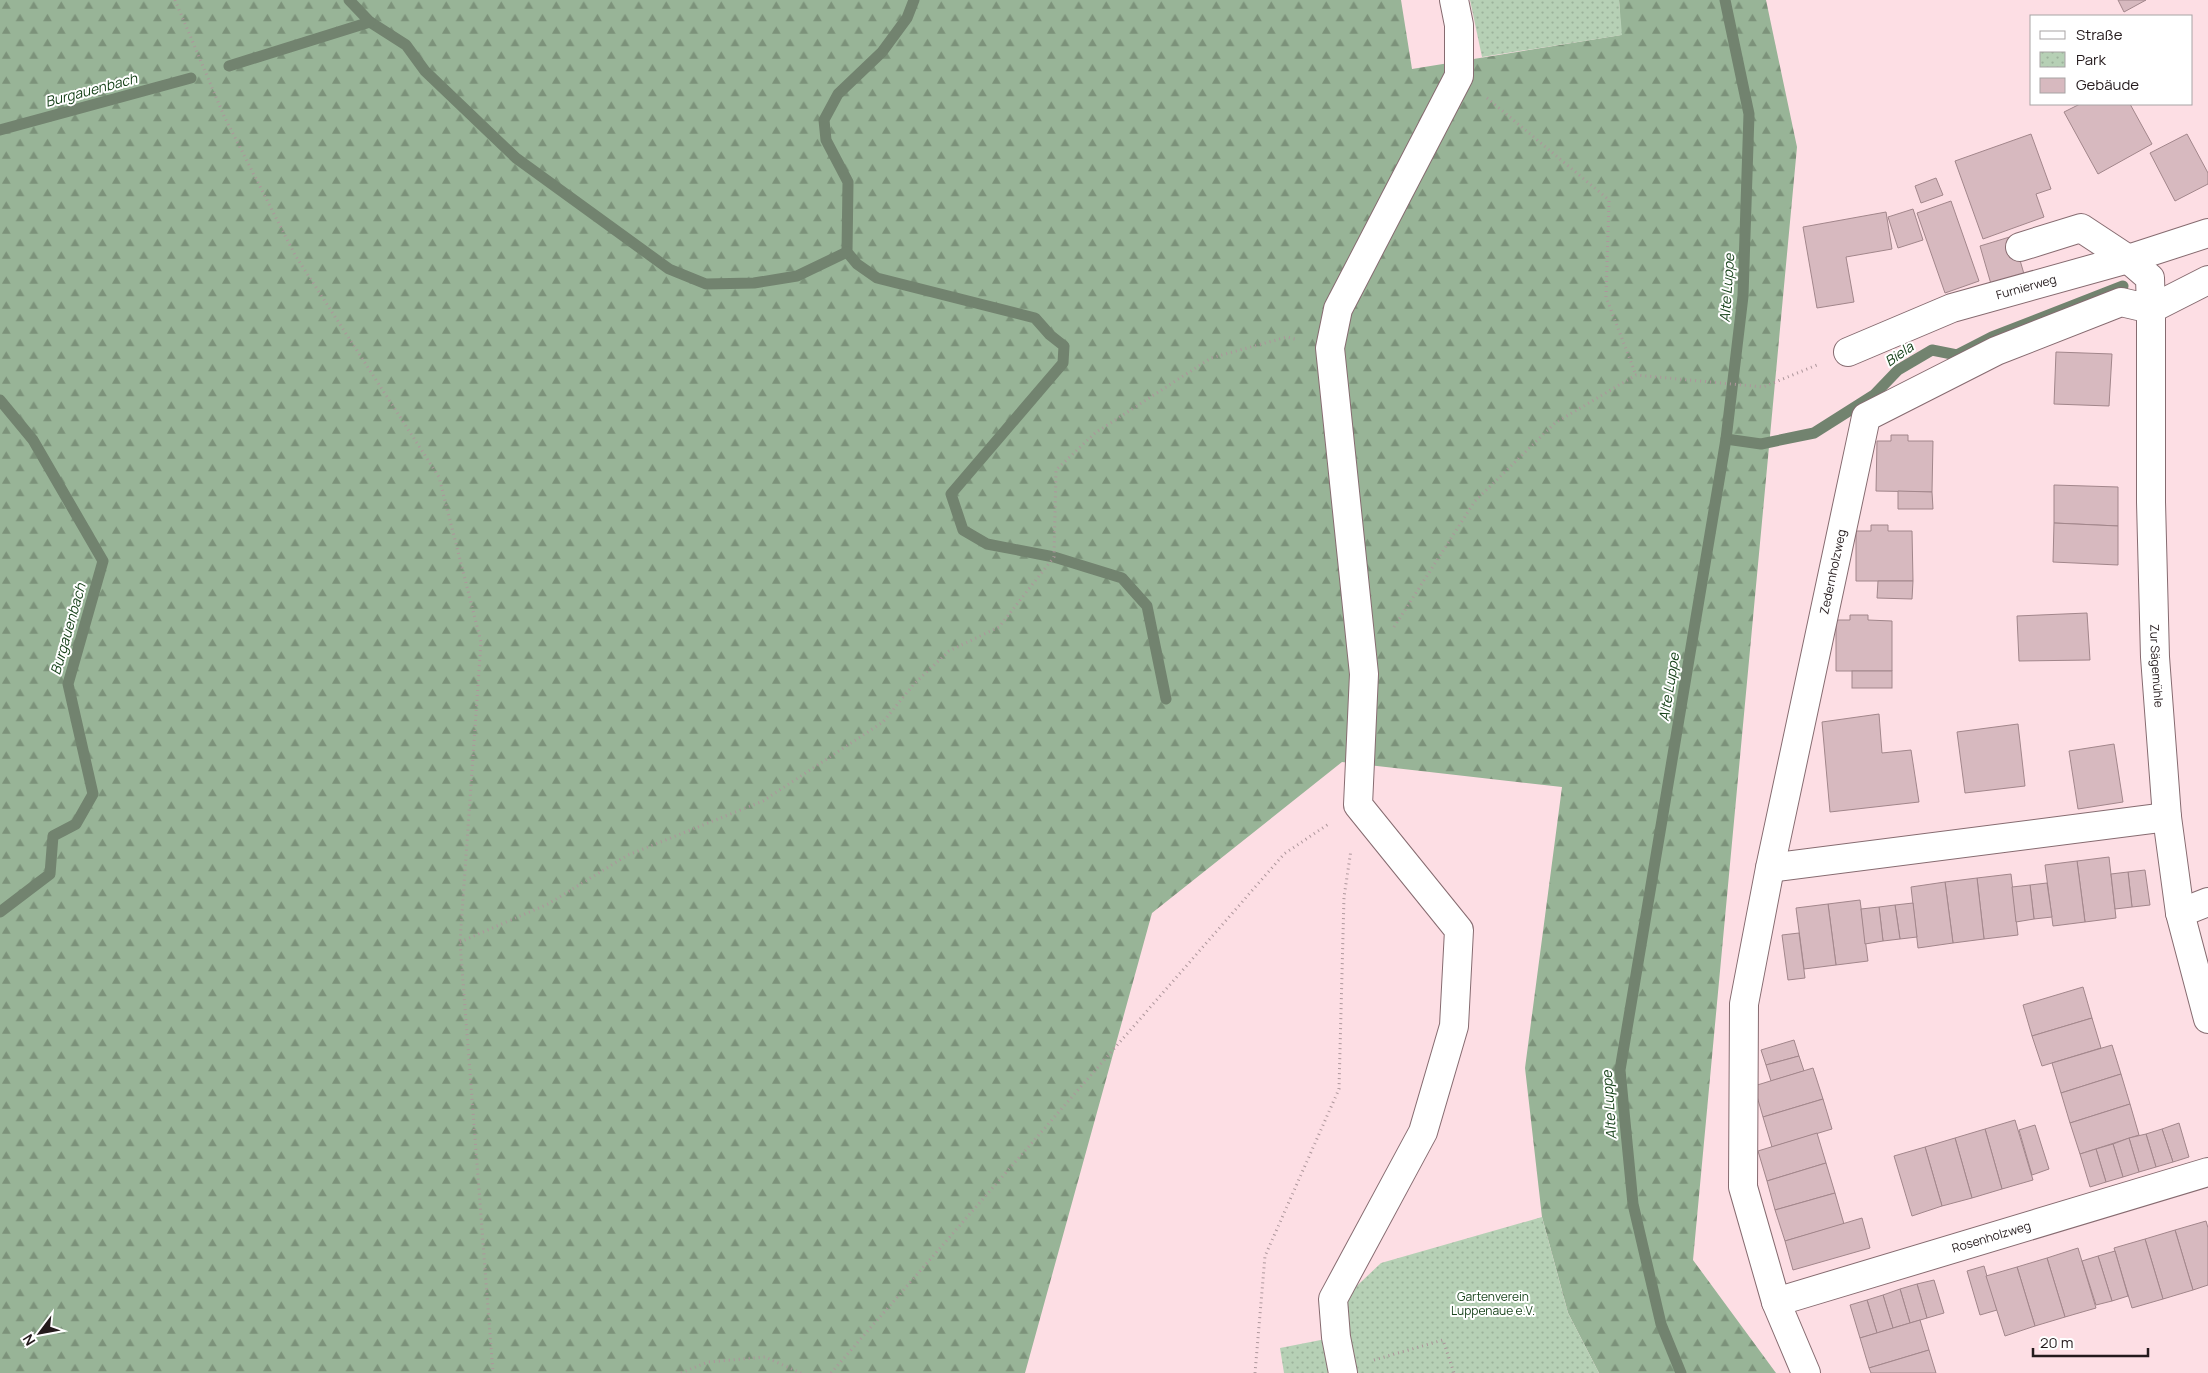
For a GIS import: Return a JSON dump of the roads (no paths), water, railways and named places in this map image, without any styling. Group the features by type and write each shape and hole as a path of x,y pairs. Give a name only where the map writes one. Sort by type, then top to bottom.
{"street":[{"path":"1342,1371 1336,1337 1333,1299 1422,1132 1454,1026 1459,930 1358,805 1364,674 1330,348 1338,309 1459,76 1459,25 1454,0"},
{"name":"Zur Sägemühle","path":"2020,247 2081,228 2128,259 2150,278 2151,502 2155,657 2167,817 2180,913 2208,1019"},
{"name":"Furnierweg","path":"1848,352 1952,308 2128,259 2208,233"},
{"path":"2151,309 2208,280"},
{"name":"Zedernholzweg","path":"1776,1302 1743,1187 1744,1004 1770,868 1866,418 1996,351 2121,302 2151,309"},
{"path":"1770,868 2167,817"},
{"path":"2180,913 2208,902"},
{"name":"Rosenholzweg","path":"1776,1302 2208,1172"},
{"path":"1776,1302 1806,1373"}],"waterway":[{"name":"Burgauenbach","path":"229,66 370,22 349,0"},
{"path":"914,0 907,18 882,52 838,94 824,120 826,140 848,182 847,252 857,264 877,278 1035,318 1050,335 1064,346 1063,363 951,494 963,530 987,544 1054,557 1122,578 1147,606 1166,699"},
{"name":"Alte Luppe","path":"1681,1373 1661,1324 1633,1204 1620,1070 1726,439 1743,296 1749,114 1725,0"},
{"path":"370,22 406,45 425,71 516,158 669,269 706,284 754,283 797,276 847,252"},
{"name":"Burgauenbach","path":"0,130 191,78"},
{"name":"Biela","path":"1726,439 1761,444 1814,433 1874,395 1898,370 1932,350 1957,355 1992,337 2123,286"},
{"name":"Burgauenbach","path":"0,400 33,440 103,561 68,684 93,794 76,824 53,836 50,874 0,912"}],"park label":[{"name":"Gartenverein Luppenaue e.V.","path":"1493,1304"}]}
